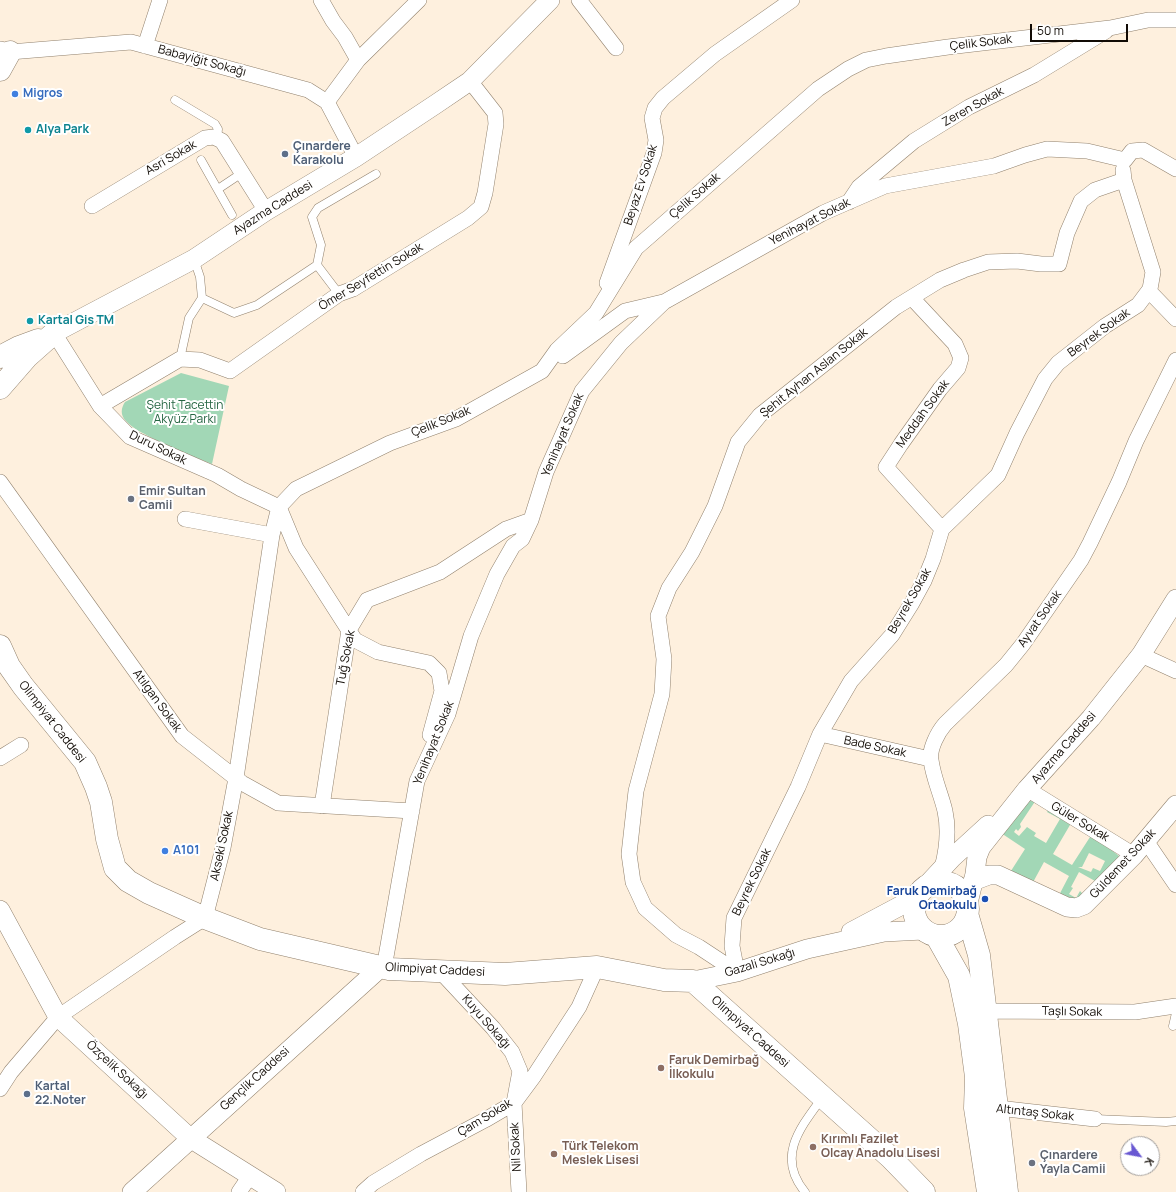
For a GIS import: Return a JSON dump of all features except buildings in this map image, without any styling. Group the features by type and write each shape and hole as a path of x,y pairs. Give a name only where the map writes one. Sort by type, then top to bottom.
{"main road":[{"path":"0,339 7,342 26,340 54,333"},
{"path":"0,357 19,347 54,333"},
{"path":"0,367 54,333"},
{"path":"0,388 27,357 54,333"},
{"name":"Olimpiyat Caddesi","path":"0,646 9,666 23,686 85,762 101,802 107,839 115,868 128,881 149,893 205,918 260,939 382,968 505,974 597,967 664,980 693,981 891,1158 924,1192"},
{"path":"988,1192 976,1108 976,1012 979,955 965,894 959,888 951,884 942,882 934,883 921,892 915,902 914,911 916,920 930,933 959,976 976,1012 998,1108 1007,1192"},
{"name":"Ayazma Caddesi","path":"930,933 946,937 954,934 962,928 968,910"}],"street":[{"path":"134,39 160,0"},
{"path":"321,0 358,60"},
{"name":"Ayazma Caddesi","path":"54,333 194,259 266,211 356,158 470,81 550,0"},
{"path":"579,0 616,48"},
{"name":"Beyaz Ev Sokak","path":"596,313 654,153 656,140 652,118 655,108 663,98 715,54 792,0"},
{"path":"356,158 327,102 358,60 416,2"},
{"name":"Çelik Sokak","path":"279,507 296,489 390,443 456,419 542,371 557,350 596,313 636,248 818,89 848,69 866,60 886,56 948,47 1110,28 1148,20 1176,20"},
{"name":"Zeren Sokak","path":"849,202 859,187 914,141 969,107 1034,75 1110,28"},
{"name":"Babayiğit Sokağı","path":"3,57 134,39 308,90 327,102"},
{"name":"Ömer Seyfettin Sokak","path":"180,359 200,360 230,371 339,294 360,285 468,218 481,207 496,124 495,113 470,81"},
{"name":"Asri Sokak","path":"92,206 205,138 214,137 217,139"},
{"path":"217,139 222,141 266,211"},
{"name":"Yenihayat Sokak","path":"382,968 417,781 448,714 471,636 497,574 513,546 522,540 531,520 546,472 582,391 621,343 664,302 823,213 885,186 994,166 1047,149 1087,151 1125,160"},
{"path":"1125,160 1132,152 1142,150 1176,169"},
{"name":"Beyrek Sokak","path":"737,972 732,946 734,918 798,787 820,734 851,681 892,635 912,603 924,581 933,559 942,529 998,474 1016,433 1041,386 1058,363 1105,326 1138,305 1150,289 1153,272 1124,180 1123,170 1125,160"},
{"name":"Şehit Ayhan Aslan Sokak","path":"737,972 699,947 676,935 645,908 633,882 628,854 636,791 662,694 664,659 658,616 669,588 692,552 715,506 738,442 760,415 800,382 896,307 940,280 988,262 1017,261 1041,264 1059,264 1067,233 1081,201 1095,190 1124,180"},
{"path":"1149,291 1176,319"},
{"name":"Meddah Sokak","path":"912,298 956,344 961,358 958,368 936,396 886,467 942,529"},
{"path":"542,371 625,311 664,302"},
{"name":"Duru Sokak","path":"54,333 100,406 130,437 217,475 240,489 279,507"},
{"path":"100,406 180,359"},
{"name":"Ayvat Sokak","path":"930,759 938,732 1006,665 1023,644 1081,560 1120,482 1136,441 1175,364"},
{"name":"Atılgan Sokak","path":"0,482 182,736 242,783 278,803 412,811"},
{"path":"279,507 296,548 355,640 378,652 429,663 439,673 442,690 417,781"},
{"name":"Akseki Sokak","path":"205,918 223,848 236,778 272,535 279,507"},
{"path":"185,519 272,535"},
{"name":"Tuğ Sokak","path":"322,806 348,630 367,600 440,572 506,529 531,520"},
{"name":"Ayazma Caddesi","path":"968,910 976,857 981,847 1027,789 1091,718 1141,655 1176,599"},
{"path":"1141,655 1176,672"},
{"name":"Bade Sokak","path":"820,734 930,759"},
{"path":"0,758 21,745"},
{"path":"930,759 945,811 947,851 942,868"},
{"path":"827,944 921,892 952,858 1027,789"},
{"name":"Güler Sokak","path":"1027,789 1134,854"},
{"name":"Güldemet Sokak","path":"973,881 989,875 998,875 1067,907 1076,908 1084,905 1095,895 1134,854 1176,805"},
{"path":"1146,840 1176,885"},
{"name":"Özçelik Sokağı","path":"0,910 58,1017 190,1138 276,1192"},
{"path":"0,1089 11,1072 58,1017 205,918"},
{"path":"827,944 884,932 930,933"},
{"name":"Gazali Sokağı","path":"693,981 737,972 827,944"},
{"name":"Çam Sokak","path":"363,1192 373,1183 421,1154 514,1103 534,1076 579,1007 597,967"},
{"name":"Gençlik Caddesi","path":"132,1192 190,1138 382,968"},
{"name":"Kuyu Sokağı","path":"440,971 493,1028 512,1052 520,1070 514,1103"},
{"name":"Taşlı Sokak","path":"976,1012 1135,1012 1176,1006"},
{"name":"Nil Sokak","path":"514,1103 519,1192"},
{"name":"Altıntaş Sokak","path":"976,1108 998,1108 1095,1119"},
{"path":"239,1192 250,1176"}],"lane":[{"path":"175,100 215,124 218,129 217,139"},
{"path":"201,160 232,215"},
{"path":"218,189 242,173"},
{"path":"202,298 234,313 257,305 317,265 321,245 312,217 318,208 376,174"},
{"path":"180,359 189,318 202,298 200,277 194,259"},
{"path":"317,265 339,294"},
{"path":"1172,1026 1176,1013"},
{"path":"805,1192 798,1184 794,1175 792,1167 793,1150 803,1125 823,1097"},
{"path":"1095,1119 1166,1122 1176,1121"}],"green space":[{"name":"Şehit Tacettin Akyüz Parkı","path":"181,373 229,386 212,464 174,449 142,433 129,424 124,419 122,414 122,409 125,402"},
{"path":"1024,798 1036,800 1020,824 1021,827 1018,831 1016,829 1014,832 1019,836 1027,827 1036,833 1034,836 1046,843 1060,819 1047,812 1049,808 1070,823 1053,854 1072,865 1090,837 1094,836 1121,859 1095,881 1079,872 1069,894 1076,898 1080,891 1083,894 1080,902 1057,899 1069,876 1044,862 1031,886 1009,874 1025,849 998,831","holes":["1089,853 1105,861 1100,871 1093,868 1091,872 1078,867 1082,867"]}],"place":[{"name":"Migros","path":"15,94"},
{"name":"Alya Park","path":"28,130"},
{"name":"Çınardere Karakolu","path":"285,154"},
{"name":"Kartal Gis TM","path":"30,321"},
{"name":"Emir Sultan Camii","path":"131,499"},
{"name":"A101","path":"165,851"},
{"name":"Faruk Demirbağ Ortaokulu","path":"985,899"},
{"name":"Faruk Demirbağ İlkokulu","path":"661,1068"},
{"name":"Kartal 22.Noter","path":"27,1094"},
{"name":"Kırımlı Fazilet Olcay Anadolu Lisesi","path":"813,1147"},
{"name":"Türk Telekom Meslek Lisesi","path":"554,1154"},
{"name":"Çınardere Yayla Camii","path":"1032,1163"}]}
